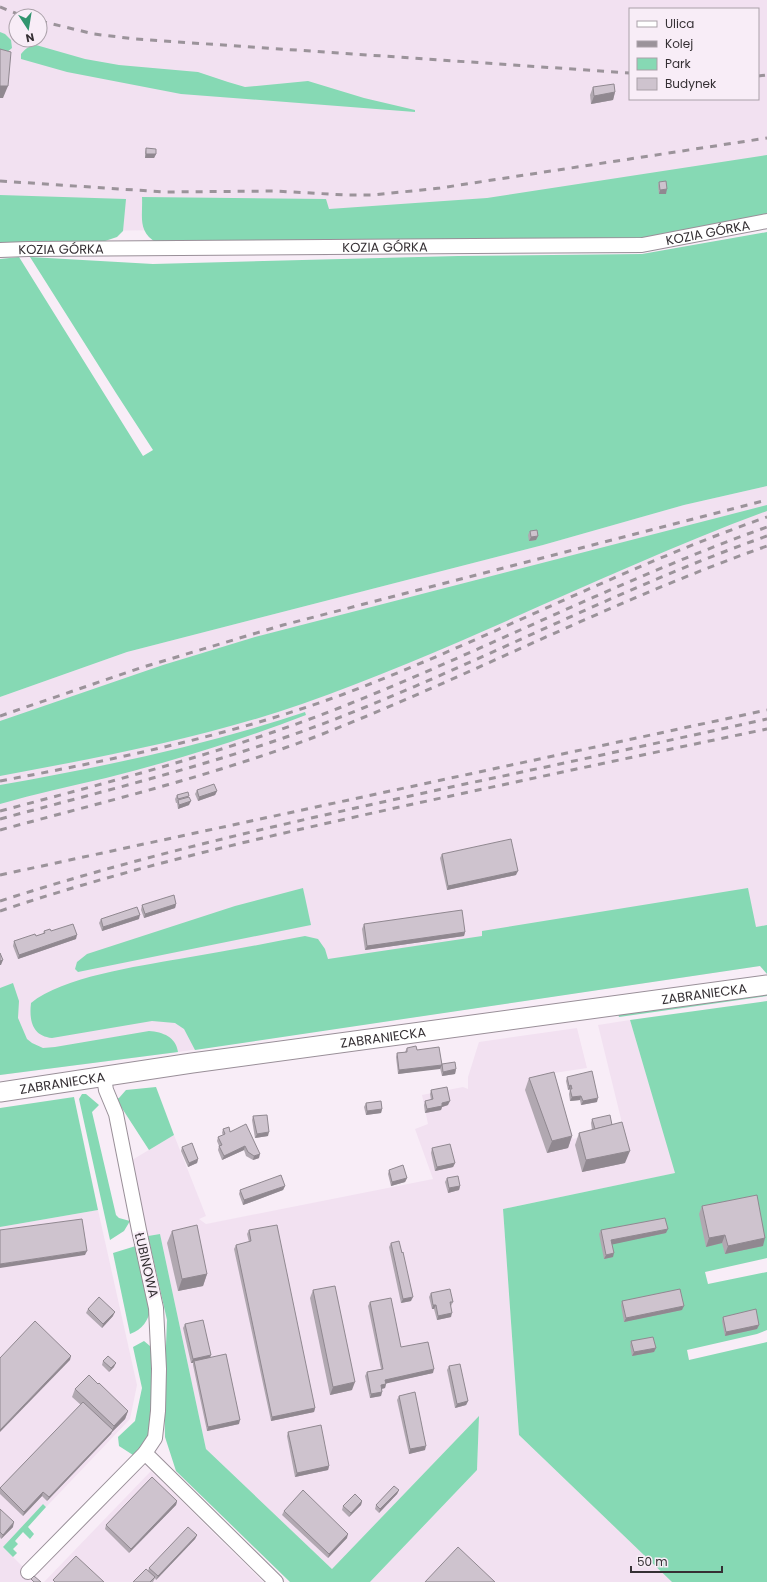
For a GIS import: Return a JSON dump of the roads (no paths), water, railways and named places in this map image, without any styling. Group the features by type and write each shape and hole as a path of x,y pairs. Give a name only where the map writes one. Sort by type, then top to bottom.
{"main road":[{"name":"ZABRANIECKA","path":"0,1092 104,1078 208,1061 767,985"}],"street":[{"name":"KOZIA GÓRKA","path":"0,250 642,245 767,221"},
{"name":"ŁUBINOWA","path":"28,1572 145,1453 155,1438 158,1411 159,1369 156,1308 138,1230 116,1114 106,1090 104,1078"},
{"path":"145,1453 276,1582"}],"railway":[{"path":"0,7 8,10"},
{"path":"48,23 94,34 135,39 629,73"},
{"path":"759,76 767,75"},
{"path":"0,181 165,192 273,191 373,195 440,188 767,138"},
{"path":"0,716 140,668 283,625 767,500"},
{"path":"0,781 174,745 302,709 397,673 660,558 767,517"},
{"path":"0,811 213,752 298,724 393,686 659,569 767,527"},
{"path":"0,819 216,760 301,732 396,694 660,578 767,536"},
{"path":"0,830 201,775 241,763 320,735 432,688 654,590 767,546"},
{"path":"0,875 767,710"},
{"path":"0,901 57,883 173,851 289,823 767,719"},
{"path":"0,911 103,879 208,851 312,826 767,729"}]}
